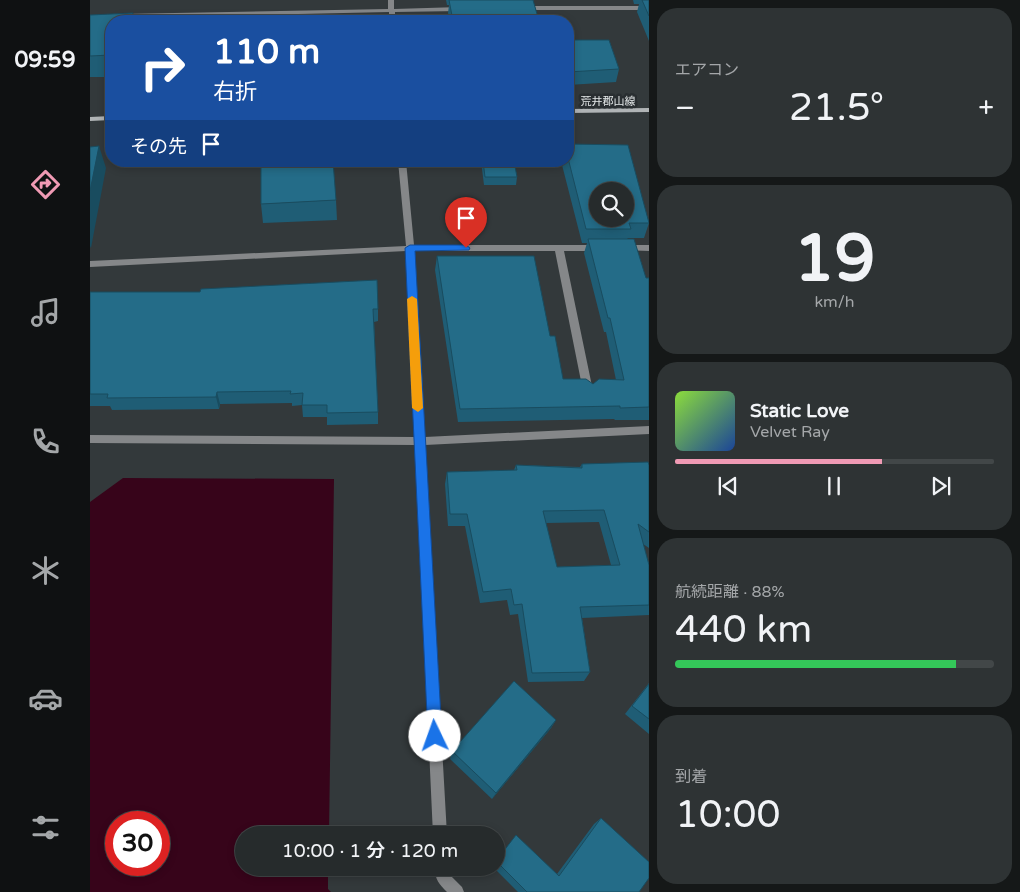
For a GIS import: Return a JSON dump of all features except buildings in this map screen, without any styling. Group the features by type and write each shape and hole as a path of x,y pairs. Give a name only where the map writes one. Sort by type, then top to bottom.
{"main road":[{"name":"荒井郡山線","path":"574,111 649,110"},
{"path":"90,119 105,118"}],"street":[{"path":"391,0 392,15"},
{"path":"510,8 649,8"},
{"path":"180,15 391,9 470,9"},
{"path":"403,167 410,248 440,826"},
{"path":"90,264 410,248 609,248"},
{"path":"559,248 588,391"},
{"path":"619,248 649,248"},
{"path":"90,440 420,440 649,430"},
{"path":"442,876 457,892"}],"shaded area":[{"path":"123,478 334,479 329,826 235,826 235,876 328,876 328,889 331,892 90,892 90,502"}],"slow traffic":[{"path":"412,299 418,408"}],"route":[{"path":"435,736 410,248 466,248"}]}
